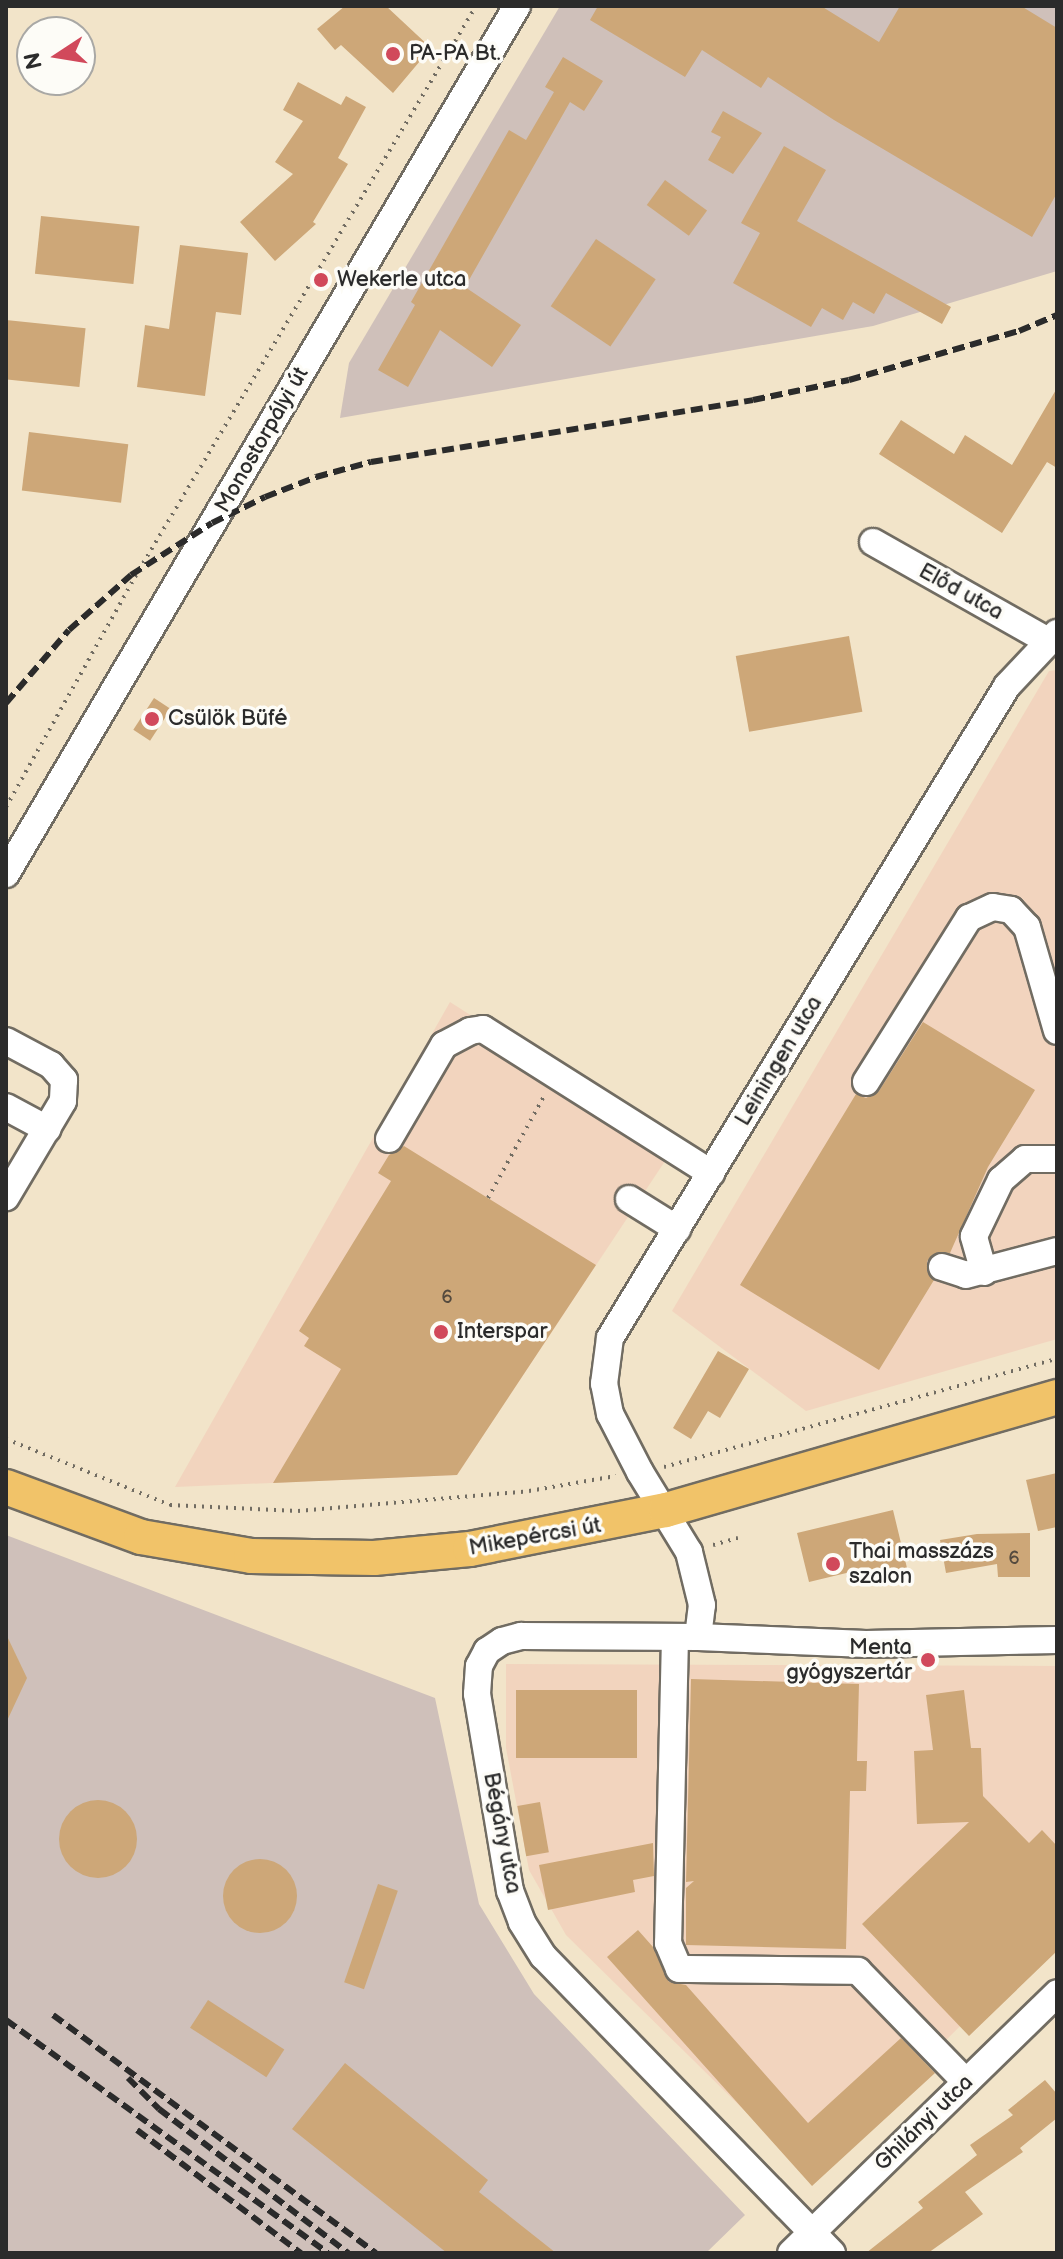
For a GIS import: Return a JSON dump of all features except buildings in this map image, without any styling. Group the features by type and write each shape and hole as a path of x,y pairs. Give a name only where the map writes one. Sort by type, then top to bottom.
{"main road":[{"name":"Mikepércsi út","path":"6,1487 141,1537 251,1556 374,1558 470,1549 666,1510 1057,1397"}],"street":[{"name":"Monostorpályi út","path":"6,874 517,6"},
{"name":"Előd utca","path":"873,542 1053,637"},
{"name":"Leiningen utca","path":"966,2082 858,1971 679,1969 668,1943 686,1637 702,1605 689,1552 640,1472 610,1414 604,1384 605,1361 610,1338 1007,686 1053,637"},
{"path":"866,1082 969,918 993,907 1011,910 1027,927 1057,1031"},
{"path":"389,1139 444,1045 470,1031 483,1029 711,1173"},
{"path":"6,1041 51,1065 64,1080 63,1101 6,1197"},
{"path":"6,1107 47,1129"},
{"path":"984,1272 974,1236 1001,1180 1025,1159 1057,1159"},
{"path":"629,1199 677,1229"},
{"path":"942,1267 966,1275 1057,1251"},
{"name":"Bégány utca","path":"686,1637 521,1636 502,1641 487,1651 479,1666 477,1694 510,1891 522,1922 543,1956 832,2253"},
{"path":"686,1637 866,1644 1057,1640"},
{"name":"Ghilányi utca","path":"791,2253 1057,1993"}],"path":[{"path":"6,807 139,570 476,6"},
{"path":"488,1198 544,1096"},
{"path":"6,1439 170,1505 298,1511 529,1491 640,1472 1057,1359"}],"shaded area":[{"path":"560,6 1057,6 1057,271 873,326 340,418 349,363"},
{"path":"1057,670 1057,1339 806,1411 672,1311 1049,671"},
{"path":"450,1002 675,1146 457,1475 175,1487"},
{"path":"6,1535 435,1698 479,1904 534,1994 745,2215 706,2253 6,2253"},
{"path":"506,1664 1057,1666 1057,1930 810,2175 566,1935 529,1870 506,1748"}],"railway":[{"path":"6,703 69,630 131,575 212,523 316,477 371,462 753,400 849,380 1019,331 1057,315"},
{"path":"53,2015 376,2253"},
{"path":"6,2020 328,2253"},
{"path":"128,2078 159,2109 348,2253"},
{"path":"137,2130 301,2253"}],"place":[{"name":"PA-PA Bt.","path":"393,54"},
{"name":"Wekerle utca","path":"321,280"},
{"name":"Csülök Büfé","path":"152,719"},
{"name":"Interspar","path":"441,1332"},
{"name":"Thai masszázs szalon","path":"833,1564"},
{"name":"Menta gyógyszertár","path":"928,1660"}]}
